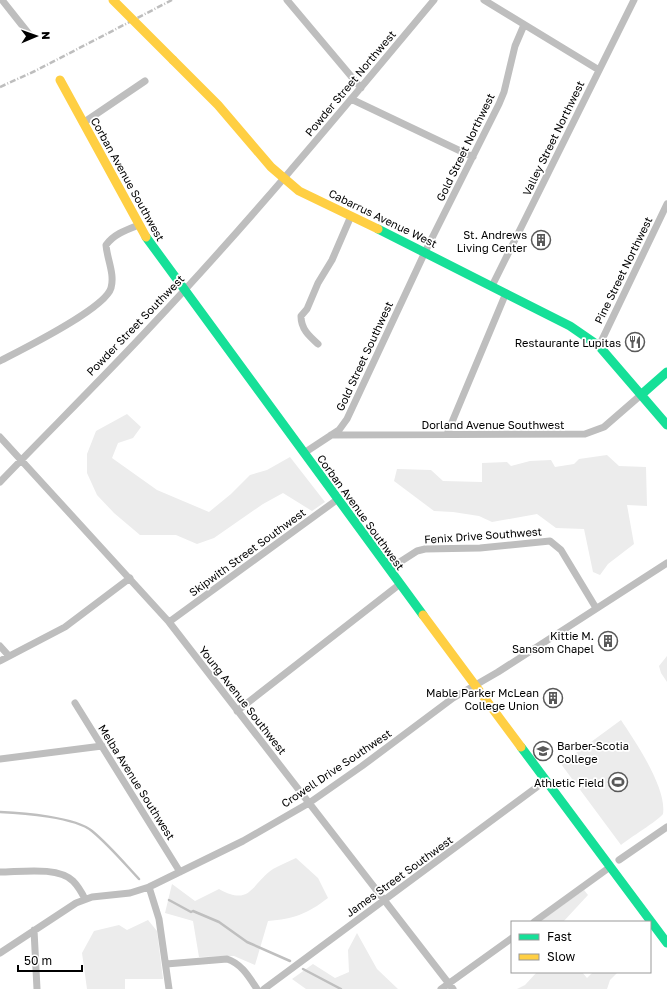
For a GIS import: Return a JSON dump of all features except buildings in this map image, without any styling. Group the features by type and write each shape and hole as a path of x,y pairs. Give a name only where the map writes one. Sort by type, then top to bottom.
{"street":[{"path":"2,0 29,34"},
{"name":"Cabarrus Avenue West","path":"113,0 218,105 284,179 299,192 425,252 570,326 599,346 642,394 667,425"},
{"path":"287,0 360,88"},
{"name":"Powder Street Northwest","path":"284,179 434,0"},
{"path":"484,0 599,70"},
{"name":"Valley Street Northwest","path":"492,286 634,0"},
{"name":"Gold Street Northwest","path":"425,252 504,92 515,46 524,25"},
{"name":"Corban Avenue Southwest","path":"60,80 139,225 184,290 545,781 650,921"},
{"path":"83,123 145,81"},
{"path":"351,100 473,157"},
{"name":"Powder Street Southwest","path":"0,482 184,290 284,179"},
{"name":"Pine Street Northwest","path":"599,346 667,204"},
{"path":"318,344 307,334 301,324 301,316 307,309 318,283 332,260 351,216"},
{"path":"0,361 48,337 79,317 101,300 111,289 112,282 106,245 119,233 139,225"},
{"name":"Gold Street Southwest","path":"304,453 339,430 347,419 425,252"},
{"path":"447,434 506,293"},
{"path":"642,394 667,372"},
{"name":"Dorland Avenue Southwest","path":"331,435 580,435 598,430 612,421 642,394"},
{"name":"Young Avenue Southwest","path":"0,437 169,622 450,986"},
{"name":"Skipwith Street Southwest","path":"169,622 338,499"},
{"name":"Fenix Drive Southwest","path":"389,569 417,551 425,548 480,548 550,541 555,544 564,555 596,608"},
{"name":"Crowell Drive Southwest","path":"0,953 85,899 130,893 149,887 243,841 309,803 362,766 453,698 475,686 667,563"},
{"path":"0,661 65,627 130,578"},
{"path":"237,711 400,584"},
{"path":"0,646 9,656"},
{"name":"Melba Avenue Southwest","path":"75,703 180,872"},
{"path":"0,759 102,746"},
{"name":"James Street Southwest","path":"264,989 385,901 545,781"},
{"path":"619,860 667,827"},
{"path":"535,921 610,867"},
{"path":"0,872 54,872 65,876 77,886 85,899"},
{"path":"149,887 159,919 169,989"},
{"name":"Corban Avenue Southwest","path":"651,922 667,943"},
{"path":"34,930 37,989"},
{"path":"441,989 450,986 511,939"},
{"path":"166,964 227,959 235,962 241,967 257,989"}],"shaded area":[{"path":"127,414 141,427 133,438 118,443 112,458 157,490 209,512 231,494 250,475 267,470 290,457 325,502 312,511 283,493 263,504 214,538 197,544 176,535 140,535 114,513 97,495 87,473 87,454 96,431"},
{"path":"607,455 619,466 646,467 647,506 627,505 634,544 608,564 600,575 593,572 584,529 556,528 537,514 492,522 479,516 434,511 394,481 397,469 431,470 443,481 482,482 482,463 507,462 511,466 530,461 551,460 555,467 574,464 579,459"},
{"path":"667,656 667,682 661,673 659,666"},
{"name":"Athletic Field","path":"621,720 649,765 655,778 663,803 663,814 656,821 621,845 561,764"},
{"path":"296,858 318,878 328,898 300,915 268,921 255,965 234,956 199,957 193,921 165,913 172,884 195,901 219,889 238,896 244,895 273,869"},
{"path":"584,890 588,895 564,921 540,921"},
{"path":"148,920 157,931 163,979 125,979 125,989 87,989 82,953 94,931 119,925 127,930"},
{"path":"357,933 377,969 398,989 306,989 292,979 313,964 335,978 349,972 348,950"},
{"path":"536,973 583,973 587,978 592,973 617,973 610,980 607,989 517,989 525,985"}],"waterway":[{"path":"0,812 22,813 61,819 84,826 104,842 139,879"},
{"path":"169,900 191,912 193,911 219,922 247,942 290,961"},
{"path":"303,969 341,989"}],"railway":[{"path":"0,87 35,71 172,0"}],"traffic: fast":[{"path":"378,229 570,326 599,346 667,425"},
{"path":"146,237 423,615"},
{"path":"642,394 667,372"},
{"path":"521,747 651,921"},
{"path":"651,922 667,943"}],"traffic: slow":[{"path":"113,0 173,60"},
{"path":"173,60 218,105 271,167 299,191 378,229"},
{"path":"60,80 146,237"},
{"path":"423,615 521,747"}],"place":[{"name":"St. Andrews Living Center","path":"541,240"},
{"name":"Restaurante Lupitas","path":"635,342"},
{"name":"Kittie M. Sansom Chapel","path":"608,641"},
{"name":"Mable Parker McLean College Union","path":"553,698"},
{"name":"Barber-Scotia College","path":"543,751"},
{"name":"Athletic Field","path":"618,782"}]}
